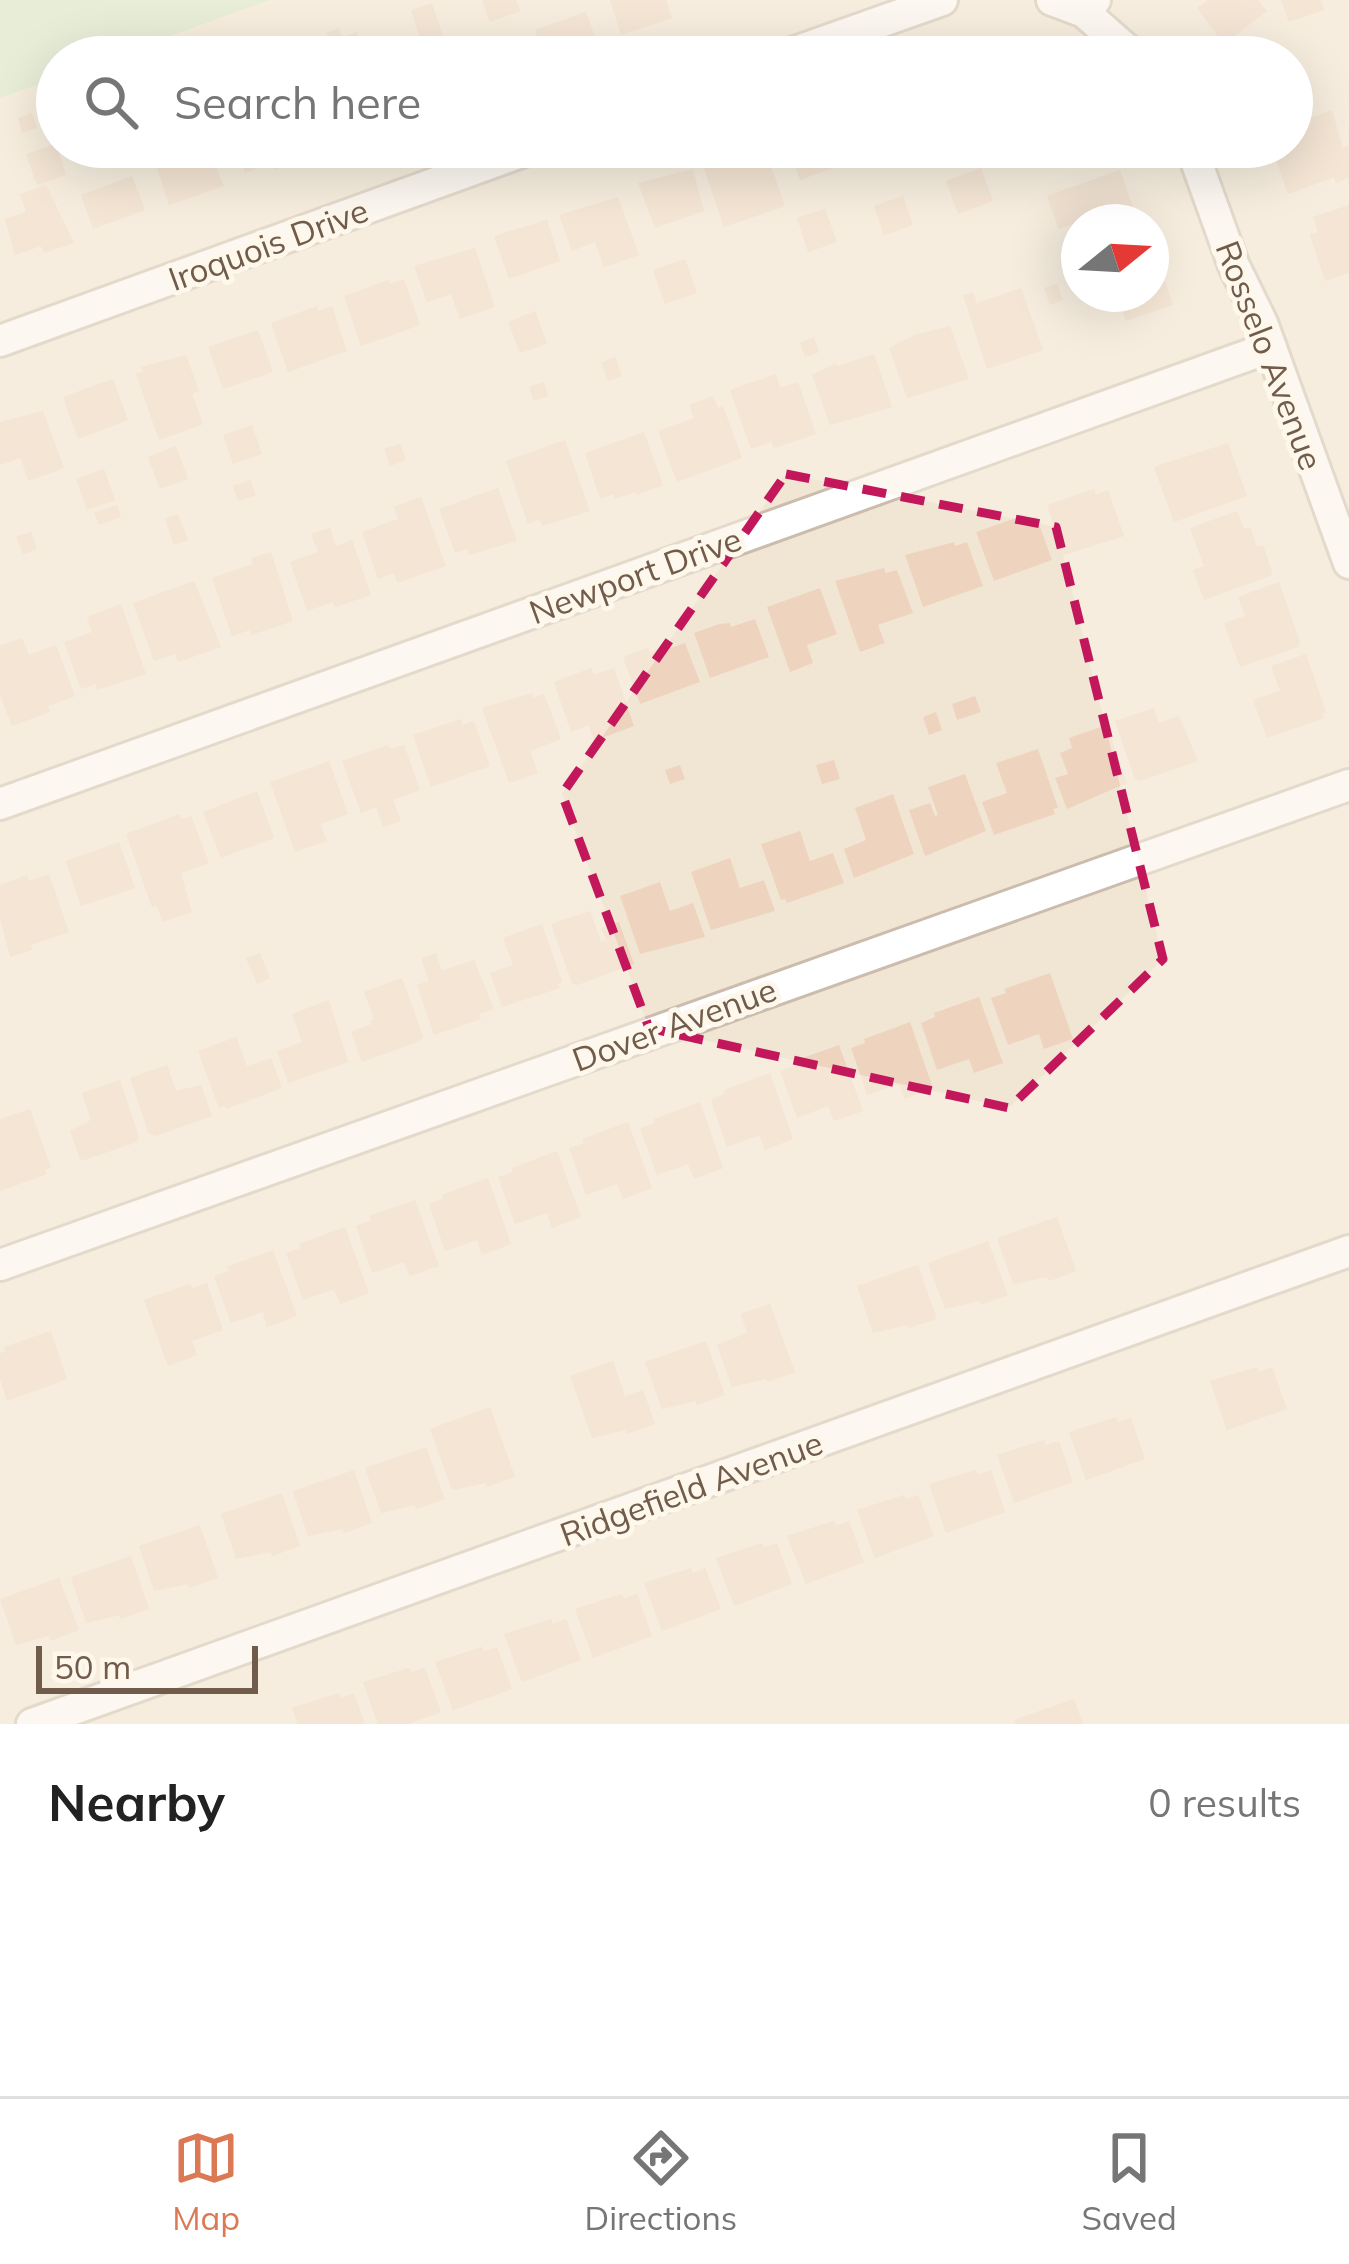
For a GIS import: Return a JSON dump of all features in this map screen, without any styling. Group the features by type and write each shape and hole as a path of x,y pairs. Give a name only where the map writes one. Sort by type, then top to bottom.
{"street":[{"path":"840,36 942,0"},
{"path":"1052,0 1089,6 1116,36"},
{"name":"Iroquois Drive","path":"0,341 477,168"},
{"name":"Rosselo Avenue","path":"1199,168 1234,266 1271,347 1349,562"},
{"name":"Newport Drive","path":"0,804 1271,347"},
{"name":"Dover Avenue","path":"0,1265 1349,785"},
{"name":"Ridgefield Avenue","path":"32,1724 1349,1251"}],"highlighted area":[{"path":"786,474 1056,527 1163,959 1009,1108 649,1028 562,794"}],"shaded area":[{"path":"270,0 1349,0 1349,1724 0,1724 0,98 36,85 36,168 1313,168 1313,36 171,36"}],"green space":[{"path":"0,0 270,0 171,36 36,36 36,85 0,98"}],"building":[{"path":"482,0 516,0 520,11 490,22"},
{"path":"610,0 666,0 672,18 621,35"},
{"path":"1208,0 1258,0 1267,11 1234,36 1218,36 1197,8"},
{"path":"1281,0 1320,0 1324,10 1289,22"},
{"path":"432,3 443,36 419,36 411,10"},
{"path":"586,12 595,36 537,36 535,30"},
{"path":"1332,110 1343,148 1349,146 1349,178 1336,183 1334,177 1288,194 1279,168 1313,168 1313,117"},
{"path":"32,113 36,128 22,133 18,118"},
{"path":"36,151 36,168 64,168 66,175 37,185 26,154"},
{"path":"157,168 216,168 224,186 169,205"},
{"path":"704,168 771,168 785,206 724,227"},
{"path":"796,168 833,168 800,180"},
{"path":"981,168 993,201 958,214 946,181"},
{"path":"693,169 704,211 655,228 638,183"},
{"path":"1120,170 1132,204 1061,204 1059,229 1047,196"},
{"path":"132,176 145,210 93,229 81,195"},
{"path":"46,185 74,243 44,253 41,246 15,255 5,219 26,212 20,194"},
{"path":"903,196 913,225 884,235 874,206"},
{"path":"618,197 639,255 604,267 595,242 572,251 559,215"},
{"path":"1349,205 1349,273 1325,281 1310,235 1318,232 1313,217"},
{"path":"825,209 837,242 808,252 797,218"},
{"path":"547,220 560,261 509,279 494,236"},
{"path":"475,248 495,307 460,319 451,294 427,302 414,266"},
{"path":"685,259 697,293 665,304 653,270"},
{"path":"404,279 420,325 361,346 344,296"},
{"path":"1057,284 1061,301 1050,305 1044,288"},
{"path":"1021,288 1043,350 987,369 963,295 973,292 977,303"},
{"path":"317,306 318,311 332,306 347,351 288,372 271,323"},
{"path":"535,311 547,344 520,353 508,322"},
{"path":"1123,312 1152,312 1126,321"},
{"path":"950,326 969,379 907,398 889,348 914,335"},
{"path":"258,330 273,372 223,389 208,347"},
{"path":"814,337 819,352 805,357 800,343"},
{"path":"874,354 892,407 830,425 812,375 836,363"},
{"path":"186,355 199,391 192,394 203,424 159,440 136,374 143,372 141,367"},
{"path":"615,357 622,376 608,381 601,363"},
{"path":"776,374 780,388 798,382 816,434 774,448 771,442 751,449 730,390"},
{"path":"113,379 128,420 78,439 63,397"},
{"path":"544,382 548,396 534,401 529,387"},
{"path":"713,396 718,408 723,406 742,458 677,482 658,431 694,418 689,405"},
{"path":"43,411 64,468 28,481 21,458 0,465 0,422"},
{"path":"252,425 262,454 233,464 223,435"},
{"path":"644,432 663,485 636,495 600,499 585,453"},
{"path":"565,440 590,511 542,526 539,519 528,524 506,461"},
{"path":"1228,443 1247,496 1174,522 1154,467"},
{"path":"400,444 406,460 390,466 384,449"},
{"path":"176,446 188,479 160,489 148,457"},
{"path":"104,469 115,500 87,510 76,479"},
{"path":"250,480 256,495 238,501 233,486"},
{"path":"498,488 517,541 469,555 467,549 455,553 439,509"},
{"path":"1094,489 1096,495 1108,490 1124,536 1064,555 1047,505"},
{"path":"421,497 446,566 397,583 394,573 378,579 362,532 398,519 394,507"},
{"path":"117,505 121,517 99,525 94,513"},
{"path":"1237,511 1257,547 1263,545 1273,575 1204,600 1193,570 1204,566 1190,528"},
{"path":"178,514 188,540 174,545 165,519"},
{"path":"1024,515 1026,520 1036,516 1052,560 994,581 976,532"},
{"path":"330,528 336,546 352,540 371,595 307,611 290,562 318,552 311,534"},
{"path":"31,532 37,549 23,554 16,537"},
{"path":"954,542 955,546 967,542 983,586 923,607 905,555"},
{"path":"271,552 293,621 232,636 212,578 253,564 251,558"},
{"path":"884,568 886,573 897,570 913,613 878,625 885,643 860,652 835,581"},
{"path":"194,581 221,647 178,662 175,654 154,661 133,603"},
{"path":"1279,582 1298,647 1240,667 1224,623 1245,616 1238,597"},
{"path":"820,588 837,634 807,645 813,663 790,672 767,607"},
{"path":"121,604 146,674 97,690 96,684 81,689 64,642 92,632 87,617"},
{"path":"755,619 769,657 710,678 694,633"},
{"path":"22,638 29,655 56,645 75,696 48,706 50,712 12,726 0,695 0,646"},
{"path":"685,643 700,682 640,704 623,657"},
{"path":"1306,654 1324,718 1267,738 1253,700 1280,691 1271,666"},
{"path":"591,668 594,675 614,668 634,726 594,741 589,725 571,732 554,682"},
{"path":"532,693 533,698 544,694 561,739 530,751 538,773 509,783 482,708"},
{"path":"975,696 981,712 957,720 952,704"},
{"path":"1154,708 1159,723 1179,716 1198,761 1140,781 1135,779 1115,721"},
{"path":"936,712 942,730 929,735 923,717"},
{"path":"461,719 463,725 474,721 490,766 431,787 413,735"},
{"path":"1106,725 1127,783 1067,809 1055,778 1068,774 1060,753 1072,748 1069,738"},
{"path":"388,745 390,749 404,745 420,790 393,800 401,821 383,827 376,807 361,813 342,761"},
{"path":"1038,749 1058,808 1053,809 1055,814 994,835 982,802 1007,793 996,763"},
{"path":"834,760 840,779 822,784 816,765"},
{"path":"329,761 348,814 320,824 327,841 295,852 270,782"},
{"path":"680,765 685,779 670,784 665,770"},
{"path":"965,774 986,831 925,856 909,810 930,803 938,815 928,787"},
{"path":"257,791 274,838 221,858 203,812"},
{"path":"893,794 914,854 854,878 844,849 866,840 855,808"},
{"path":"180,814 181,819 191,816 209,863 181,873 192,912 163,922 156,905 152,907 126,834"},
{"path":"800,831 810,861 833,853 844,883 787,903 781,900 761,844"},
{"path":"119,842 135,888 81,906 66,861"},
{"path":"730,858 740,888 764,880 775,911 711,930 691,872"},
{"path":"49,874 69,932 10,957 0,919 0,885 27,875 29,881"},
{"path":"660,882 670,911 693,903 705,937 640,954 620,896"},
{"path":"590,911 601,942 606,940 601,928 619,922 634,964 577,985 572,983 551,924"},
{"path":"542,924 560,988 502,1007 490,973 513,965 503,938"},
{"path":"260,953 270,978 257,984 246,958"},
{"path":"436,953 442,971 474,960 494,1009 479,1014 481,1019 434,1035 417,985 429,981 421,958"},
{"path":"1050,973 1073,1039 1044,1049 1039,1034 1008,1045 991,998"},
{"path":"402,978 423,1036 362,1062 351,1032 374,1019 364,992"},
{"path":"979,997 1003,1063 974,1073 969,1059 937,1070 921,1023 935,1017 934,1013"},
{"path":"329,1000 348,1062 288,1083 277,1051 302,1042 292,1014"},
{"path":"910,1022 933,1088 905,1099 899,1084 867,1095 851,1048"},
{"path":"236,1037 247,1066 271,1058 282,1088 219,1108 198,1051"},
{"path":"839,1045 863,1111 834,1121 828,1106 797,1118 780,1071"},
{"path":"167,1065 176,1091 201,1085 212,1116 155,1136 149,1134 130,1078"},
{"path":"770,1073 793,1139 765,1150 759,1135 727,1147 711,1100 725,1094 724,1090"},
{"path":"120,1080 137,1142 81,1161 70,1131 91,1120 82,1093"},
{"path":"700,1102 723,1168 694,1179 688,1164 657,1175 640,1128"},
{"path":"30,1109 51,1168 45,1170 47,1174 0,1191 0,1119"},
{"path":"628,1122 652,1188 623,1199 617,1184 586,1195 569,1148"},
{"path":"557,1151 581,1217 552,1228 547,1213 515,1224 498,1177"},
{"path":"488,1178 511,1244 482,1255 477,1240 445,1251 429,1204"},
{"path":"415,1200 439,1266 410,1276 404,1262 372,1273 356,1226 371,1220 369,1216"},
{"path":"1057,1217 1076,1271 1049,1281 1047,1277 1013,1284 997,1238"},
{"path":"345,1227 369,1293 340,1304 334,1289 303,1300 286,1253"},
{"path":"988,1241 1008,1295 980,1305 979,1301 945,1309 928,1263"},
{"path":"273,1250 297,1316 267,1327 263,1312 231,1323 214,1276"},
{"path":"918,1265 937,1319 873,1333 857,1286"},
{"path":"207,1283 223,1330 192,1341 197,1355 168,1366 144,1300"},
{"path":"770,1304 795,1372 732,1387 717,1345 747,1333 741,1314"},
{"path":"51,1331 67,1379 7,1401 0,1379 0,1353 5,1352 4,1347"},
{"path":"706,1341 725,1395 697,1405 696,1401 662,1409 645,1362"},
{"path":"613,1361 625,1396 643,1390 655,1424 627,1434 626,1430 592,1438 570,1376"},
{"path":"1257,1367 1259,1372 1272,1367 1287,1409 1227,1430 1210,1381"},
{"path":"490,1407 515,1477 487,1487 486,1483 452,1490 430,1429"},
{"path":"1116,1417 1118,1422 1131,1418 1145,1459 1086,1480 1069,1432"},
{"path":"1044,1440 1046,1445 1059,1441 1073,1482 1014,1503 997,1455"},
{"path":"426,1447 445,1499 381,1513 365,1468"},
{"path":"354,1470 372,1523 344,1533 342,1529 308,1536 293,1491"},
{"path":"976,1470 978,1475 991,1470 1005,1512 946,1533 929,1484"},
{"path":"282,1493 300,1546 272,1556 271,1552 236,1559 221,1514"},
{"path":"904,1495 906,1499 918,1495 934,1536 875,1558 857,1510"},
{"path":"834,1521 836,1526 849,1521 864,1562 806,1584 787,1536"},
{"path":"200,1525 218,1578 189,1588 188,1584 154,1591 139,1546"},
{"path":"762,1543 764,1548 777,1543 792,1584 734,1606 716,1558"},
{"path":"131,1556 149,1609 121,1619 120,1615 86,1623 71,1577"},
{"path":"691,1568 693,1573 705,1568 721,1609 662,1631 644,1583"},
{"path":"59,1578 79,1630 50,1641 49,1636 16,1645 0,1599"},
{"path":"622,1594 624,1599 637,1594 652,1636 593,1658 575,1609"},
{"path":"551,1619 553,1624 566,1619 581,1660 522,1682 504,1634"},
{"path":"482,1647 484,1652 497,1647 512,1689 453,1710 435,1662"},
{"path":"409,1668 411,1672 425,1668 441,1712 408,1724 378,1724 363,1682"},
{"path":"339,1693 341,1698 354,1693 365,1724 298,1724 292,1708"},
{"path":"1074,1699 1083,1724 1015,1724 1014,1720"}]}
